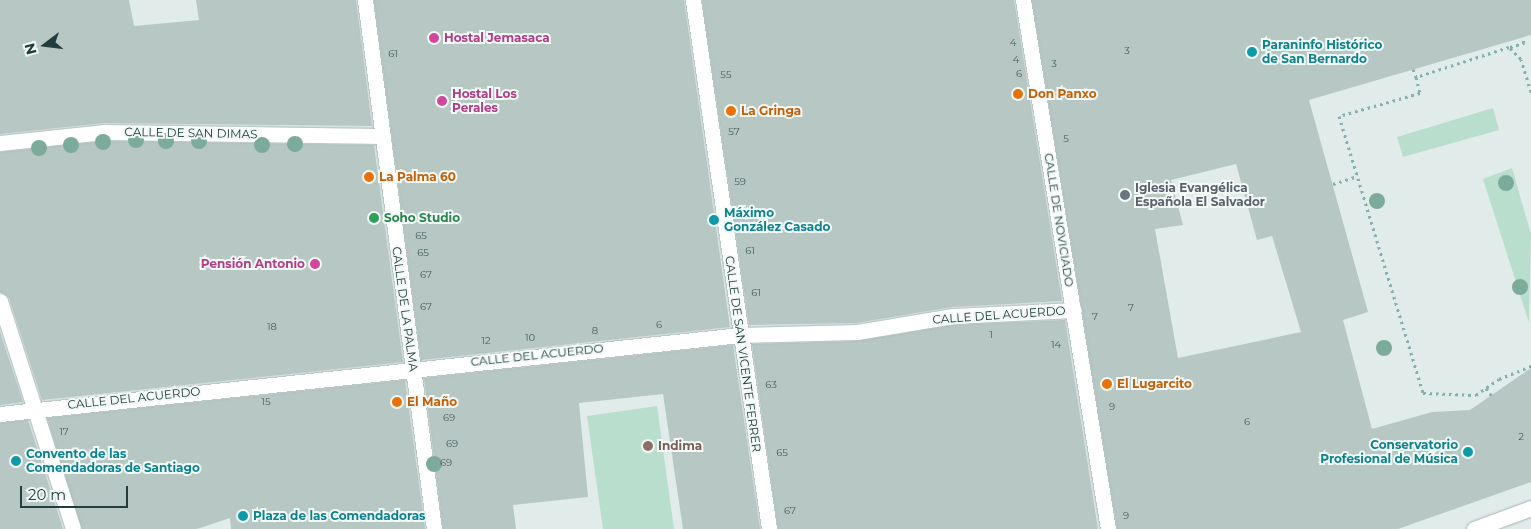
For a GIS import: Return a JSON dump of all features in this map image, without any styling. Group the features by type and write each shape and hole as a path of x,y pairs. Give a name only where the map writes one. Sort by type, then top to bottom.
{"street":[{"name":"CALLE DE LA PALMA","path":"364,0 434,529"},
{"name":"CALLE DE SAN VICENTE FERRER","path":"693,0 769,529"},
{"name":"CALLE DE NOVICIADO","path":"1023,0 1108,529"},
{"name":"CALLE DE SAN DIMAS","path":"0,143 104,132 382,136"},
{"path":"0,302 73,529"},
{"name":"CALLE DEL ACUERDO","path":"0,414 413,367 740,335 857,332 953,316 1074,310"},
{"path":"1474,529 1531,508"}],"path":[{"path":"1416,77 1524,43 1522,37"},
{"path":"1509,47 1521,59 1531,92"},
{"path":"1413,69 1420,93 1339,116 1423,394 1476,395 1486,388 1531,366"},
{"path":"1332,184 1358,176"},
{"path":"1486,388 1491,395"}],"green space":[{"path":"1493,108 1499,130 1403,157 1397,137"},
{"path":"1512,168 1531,234 1529,323 1483,179"},
{"path":"657,406 674,529 603,529 587,416"}],"building":[{"path":"0,0 129,0 134,26 199,20 196,0 356,0 372,126 104,123 0,134"},
{"path":"374,0 684,0 730,327 421,360"},
{"path":"702,0 1014,0 1062,301 952,307 856,323 749,325"},
{"path":"1032,0 1531,0 1531,35 1309,100 1368,312 1343,320 1372,429 1432,412 1470,410 1531,368 1531,482 1398,529 1117,529","holes":["1236,164 1257,240 1272,236 1301,332 1178,358 1155,229 1183,225 1171,180"]},
{"path":"104,141 374,145 403,362 42,400 9,298 0,292 0,152"},
{"path":"1065,320 1098,529 778,529 752,344 857,341 954,325"},
{"path":"0,332 23,402 0,405"},
{"path":"733,345 760,529 683,529 663,394 579,403 588,497 513,505 516,529 443,529 424,378"},
{"path":"405,380 425,529 231,529 230,518 197,529 82,529 47,418"},
{"name":"Convento de las Comendadoras de Santiago","path":"28,420 63,529 0,529 0,423"}],"place":[{"name":"Hostal Jemasaca","path":"434,38"},
{"name":"Paraninfo Histórico de San Bernardo","path":"1252,52"},
{"name":"Don Panxo","path":"1018,94"},
{"name":"Hostal Los Perales","path":"442,101"},
{"name":"La Gringa","path":"731,111"},
{"name":"La Palma 60","path":"369,177"},
{"name":"Iglesia Evangélica Española El Salvador","path":"1125,195"},
{"name":"Soho Studio","path":"374,218"},
{"name":"Máximo González Casado","path":"714,220"},
{"name":"Pensión Antonio","path":"315,264"},
{"name":"El Lugarcito","path":"1107,384"},
{"name":"El Maño","path":"397,402"},
{"name":"Indima","path":"648,446"},
{"name":"Conservatorio Profesional de Música","path":"1468,452"},
{"name":"Convento de las Comendadoras de Santiago","path":"16,461"},
{"name":"Plaza de las Comendadoras","path":"243,516"}]}
